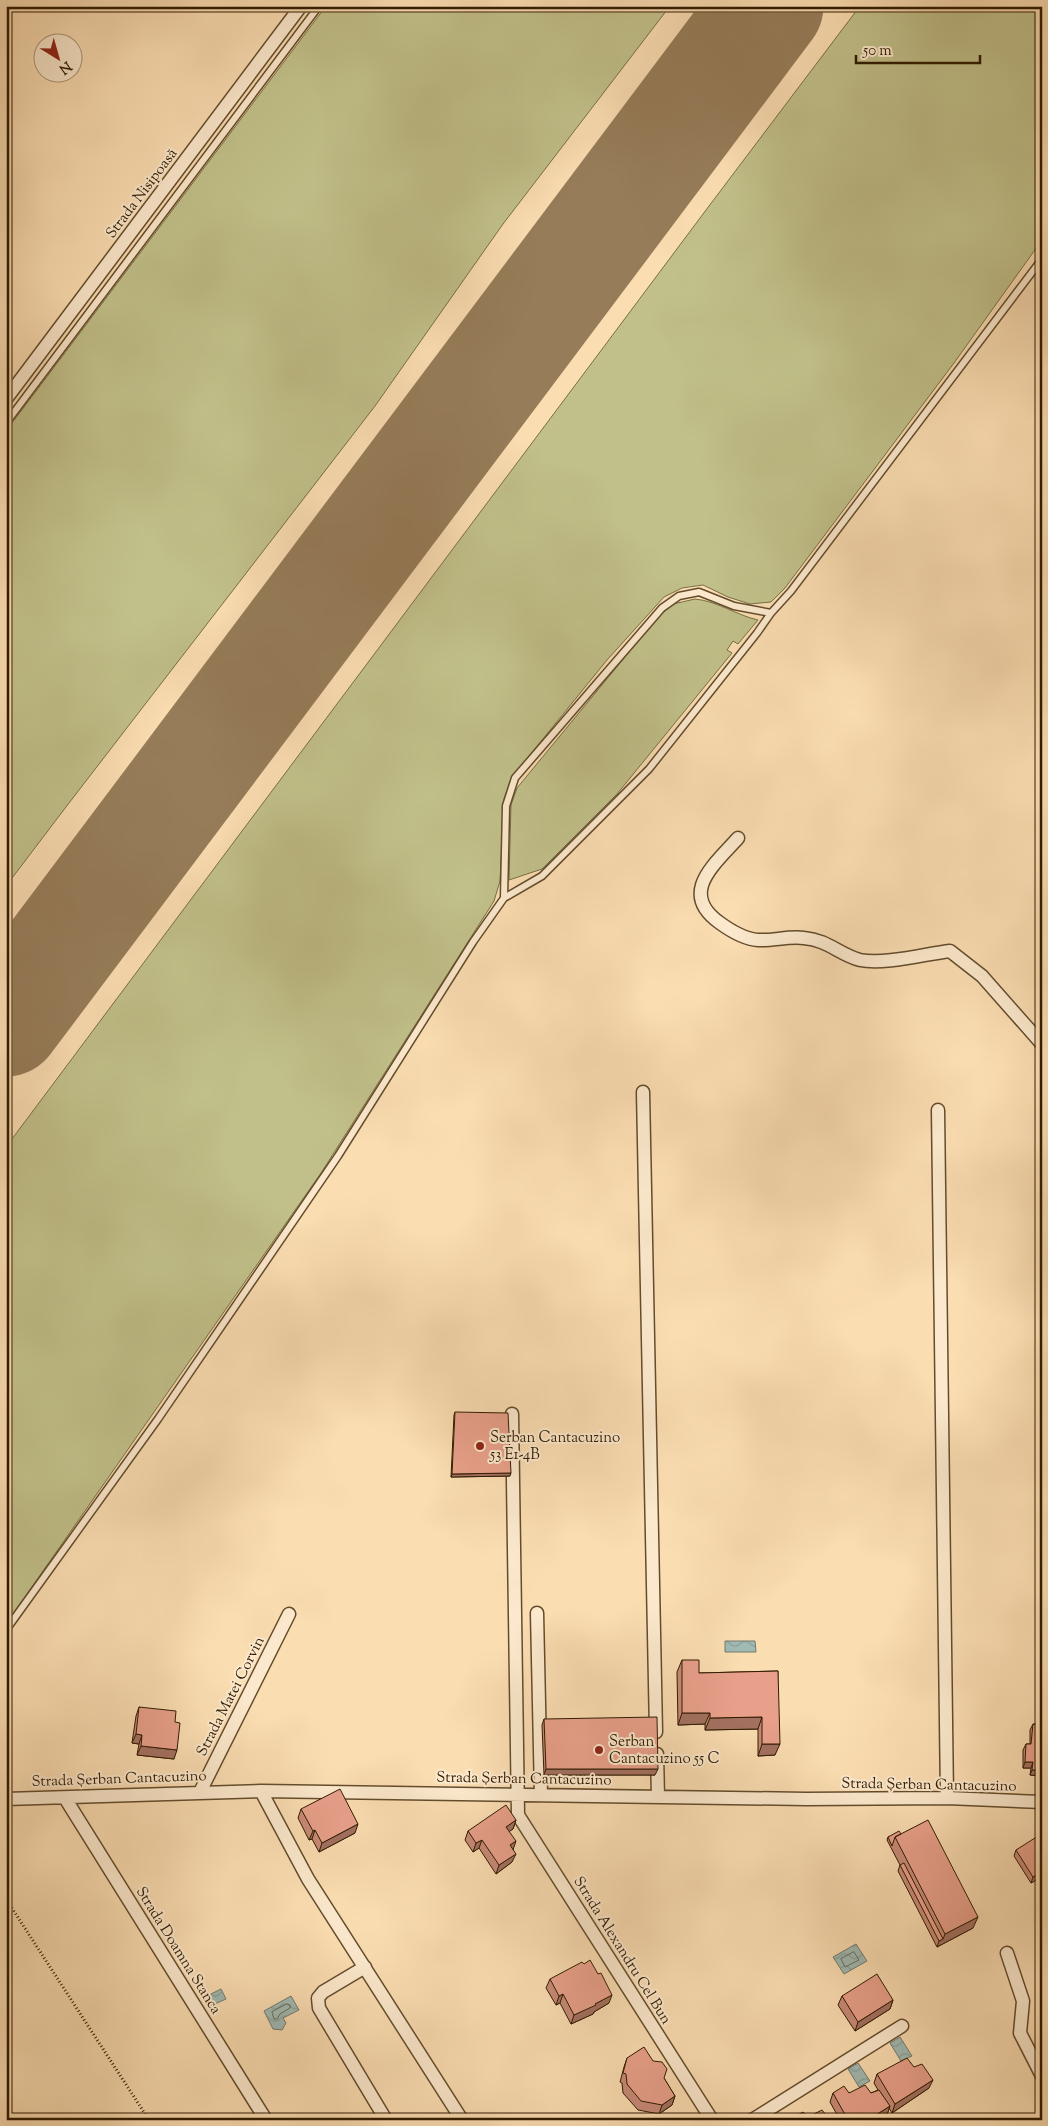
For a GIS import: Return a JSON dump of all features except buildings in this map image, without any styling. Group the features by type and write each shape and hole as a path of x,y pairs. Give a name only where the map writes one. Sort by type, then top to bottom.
{"street":[{"name":"Strada Nisipoasă","path":"9,391 301,6"},
{"path":"738,838 704,877 699,891 702,904 711,917 732,932 758,940 783,937 826,942 858,959 874,962 950,951 982,976 1042,1044"},
{"path":"643,1092 658,1797"},
{"path":"938,1110 947,1798"},
{"name":"Strada Alexandru Cel Bun","path":"512,1414 518,1815 712,2120"},
{"path":"537,1613 540,1795"},
{"name":"Strada Matei Corvin","path":"200,1792 289,1614"},
{"path":"261,1791 308,1879 462,2120"},
{"name":"Strada Șerban Cantacuzino","path":"6,1799 261,1791 806,1800 947,1798 1042,1802"},
{"name":"Strada Doamna Stanca","path":"65,1798 266,2120"},
{"path":"1007,1953 1023,2001 1020,2033 1042,2076"},
{"path":"365,1967 323,1992 318,1998 319,2008 386,2120"},
{"path":"752,2120 902,2026"}],"lane":[{"path":"6,423 319,6"},
{"path":"6,1630 158,1418 338,1156 473,942 504,898 542,876 649,769 757,633 771,612 791,591 1042,259"},
{"path":"504,898 506,806 515,778 662,608 679,596 699,592 734,606 771,612"}],"path":[{"path":"6,1899 149,2120"}],"shaded area":[{"path":"326,6 670,6 503,224 375,406 6,886 6,431"},
{"path":"860,6 1042,6 1042,240 954,363 785,588 771,602 750,604 728,597 703,585 682,588 664,597 607,660 512,777 504,799 500,881 494,901 321,1173 6,1624 6,1147"},
{"path":"695,599 711,602 758,620 738,644 733,641 727,650 732,653 617,794 542,869 509,880 511,805 517,788 658,617 673,604"}],"water":[{"path":"725,1641 755,1641 756,1652 725,1652"},
{"path":"856,1944 867,1961 844,1974 833,1957"},
{"path":"221,1989 226,1999 208,2007 203,1998"},
{"path":"291,1996 299,2010 283,2018 286,2023 282,2030 273,2029 264,2011"},
{"path":"900,2037 912,2056 901,2061 890,2043"},
{"path":"858,2063 870,2081 859,2087 848,2069"}],"runway":[{"path":"6,1021 768,6"}],"place":[{"name":"Serban Cantacuzino 53 E1-4B","path":"480,1446"},
{"name":"Serban Cantacuzino 55 C","path":"599,1750"}]}
